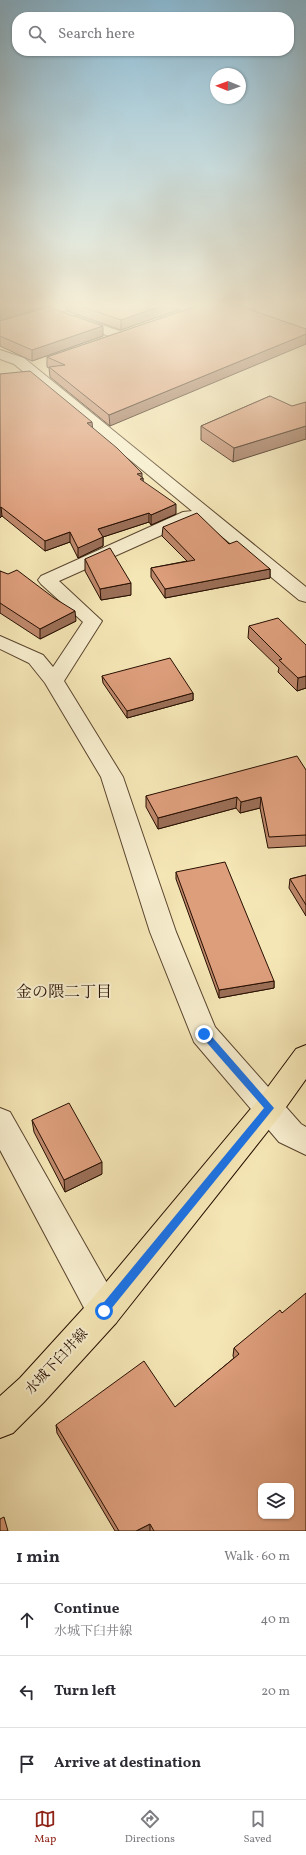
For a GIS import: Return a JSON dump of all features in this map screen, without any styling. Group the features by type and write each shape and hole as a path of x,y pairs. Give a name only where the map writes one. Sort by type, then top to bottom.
{"main road":[{"name":"水城下臼井線","path":"0,1420 32,1390 104,1311 269,1108 306,1057"}],"street":[{"path":"46,374 207,514 306,596"},
{"path":"54,680 93,621 47,580 189,516 207,514"},
{"path":"0,642 36,659 54,680 112,777 163,932 204,1034 290,1133 306,1142"},
{"path":"0,1121 104,1311"}],"building":[{"path":"0,374 34,374 92,422 87,423 117,448 142,473 137,474 143,478 140,479 176,504 151,515 149,513 98,529 103,537 78,548 70,532 45,541 1,507 0,508"},
{"path":"58,374 208,374 109,415"},
{"path":"270,396 292,406 306,402 306,426 234,448 201,426"},
{"path":"197,513 229,544 237,541 270,569 165,589 151,568 195,560 163,527"},
{"path":"110,548 131,583 100,589 85,559"},
{"path":"17,570 54,598 75,611 40,629 0,603 0,571 8,574"},
{"path":"278,618 306,645 306,676 298,678 279,660 282,659 249,626"},
{"path":"170,658 193,693 127,711 102,676"},
{"path":"297,756 306,770 306,835 269,837 261,797 241,802 237,797 158,818 146,796"},
{"path":"225,862 274,981 219,990 176,872"},
{"path":"306,875 306,905 290,879"},
{"path":"69,1103 102,1162 64,1180 32,1120"},
{"path":"306,1293 306,1531 154,1531 150,1524 136,1531 119,1531 56,1425 144,1361 175,1407 239,1354 234,1348 280,1310 282,1313"},
{"path":"4,1517 8,1531 0,1531 0,1519"}],"district":[{"name":"金の隈二丁目","path":"64,993"}],"route":[{"path":"104,1311 256,1122 269,1108 204,1034"}]}
